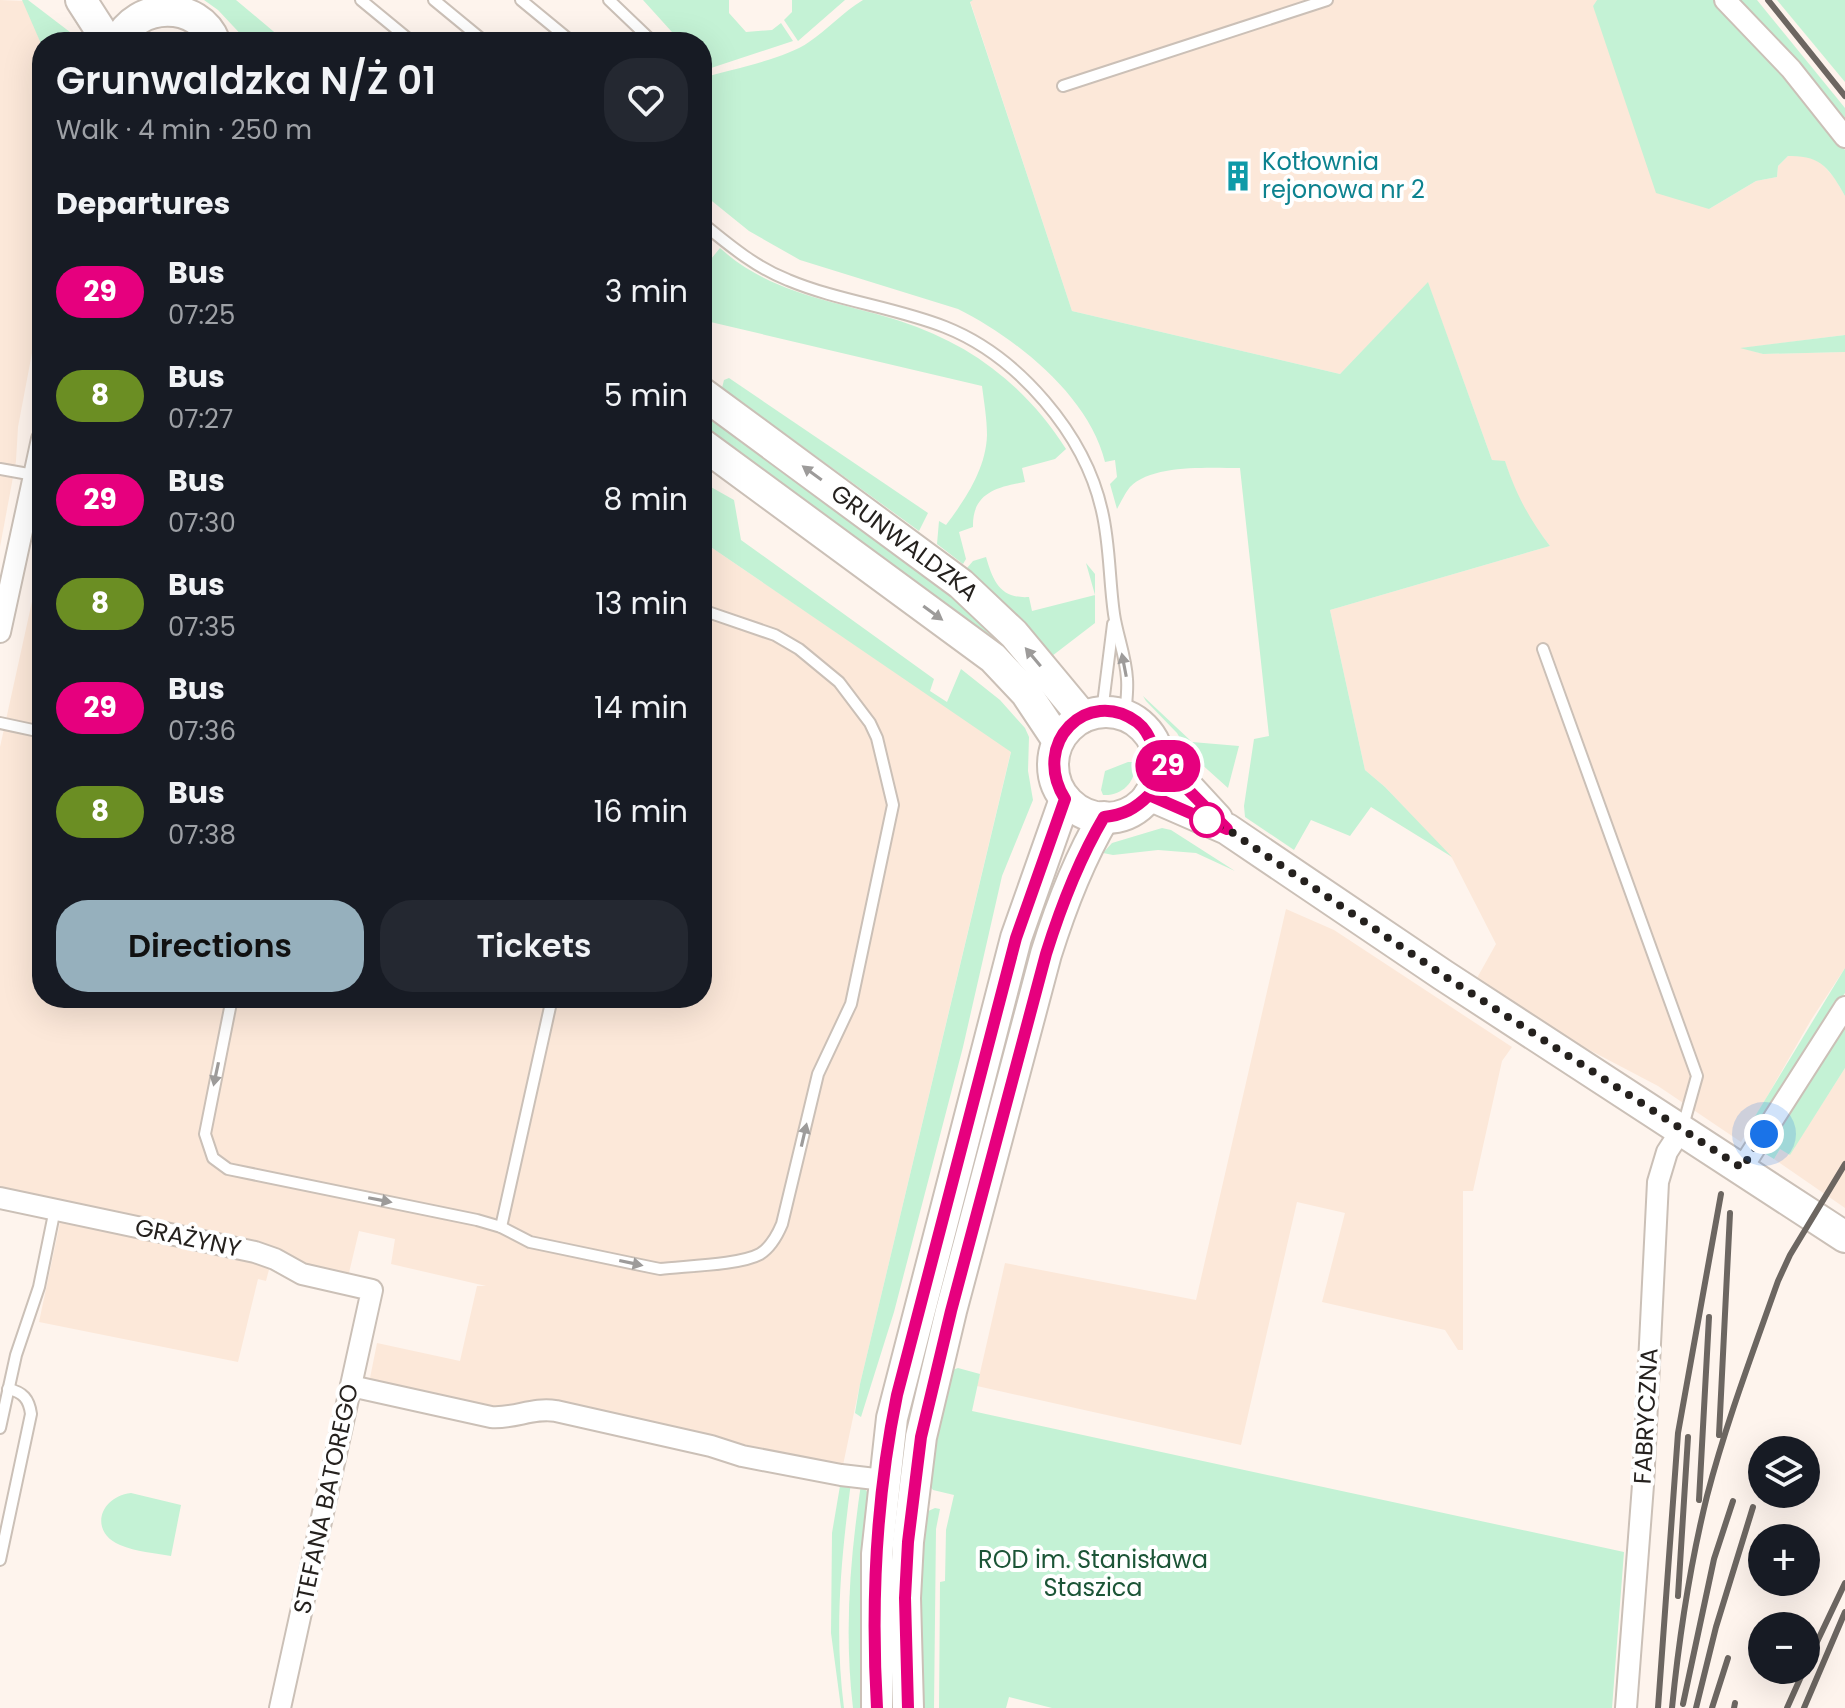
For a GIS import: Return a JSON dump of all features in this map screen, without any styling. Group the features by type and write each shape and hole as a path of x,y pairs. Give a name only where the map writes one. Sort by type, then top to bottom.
{"street":[{"path":"81,0 102,32"},
{"path":"1725,0 1791,69 1845,137"},
{"path":"123,32 146,5 176,10 197,18 210,32"},
{"name":"GRUNWALDZKA","path":"712,400 961,584 1103,715"},
{"name":"GRUNWALDZKA","path":"713,456 975,643 1020,685 1058,741"},
{"path":"0,632 32,484"},
{"path":"1158,755 1155,783 1149,795 1136,808 1121,815 1089,815 1065,799 1053,771 1058,741 1068,727 1103,715 1147,731 1158,755 1227,829"},
{"path":"1149,795 1227,829 1443,975 1845,1237"},
{"path":"877,1708 875,1610 884,1480 897,1395 1022,917 1065,799"},
{"path":"908,1708 906,1584 921,1437 951,1311 1046,954 1076,870 1104,817"},
{"path":"1742,1168 1845,1007"},
{"name":"FABRYCZNA","path":"1626,1708 1643,1485 1658,1182 1667,1152 1682,1129"},
{"name":"GRAŻYNY","path":"0,1198 255,1252 302,1274 372,1290"},
{"name":"STEFANA BATOREGO","path":"280,1708 372,1290"},
{"path":"351,1386 491,1417 504,1418 548,1409 711,1446 742,1456 884,1480"}],"lane":[{"path":"361,0 400,32"},
{"path":"434,0 473,32"},
{"path":"521,0 560,32"},
{"path":"609,0 643,32"},
{"path":"1063,86 1327,0"},
{"path":"712,231 754,263 790,281 911,315 963,335 1029,385 1065,429 1096,489 1109,550 1114,614 1127,678 1103,715"},
{"path":"0,469 32,475"},
{"path":"230,1008 205,1124 208,1149 218,1163 228,1169 448,1213 501,1227 530,1242 660,1269 734,1261 760,1254 777,1235 786,1214 818,1074 851,1004 893,805 877,738 856,701 839,682 810,657 775,635 712,613"},
{"path":"1103,715 1114,614"},
{"path":"1543,649 1697,1076 1682,1129"},
{"path":"0,723 32,730"},
{"path":"501,1227 550,1008"},
{"path":"0,1428 20,1342 39,1287 55,1209"},
{"path":"0,1560 31,1414 26,1398 8,1389"}],"shaded area":[{"path":"0,0 24,1 36,32 32,32 32,353 0,547"},
{"path":"1597,0 1593,6 1709,209 1756,181 1777,177 1778,166 1788,156 1806,156 1820,162 1834,177 1845,196 1845,335 1743,348 1763,354 1845,352 1845,968 1811,1020 1741,1142 1658,1086 1559,1034 1477,978 1496,944 1452,858 1365,770 1330,610 1550,546 1530,520 1505,462 1492,460 1428,283 1340,374 1072,311 970,1"},
{"path":"712,548 1011,751 842,1470 497,1410 369,1383 377,1343 460,1361 477,1286 486,1286 391,1264 395,1239 359,1231 348,1277 0,1193 0,747 32,601 32,1008 712,1008"},
{"path":"1286,909 1334,930 1512,1047 1502,1061 1473,1191 1463,1191 1463,1350 1458,1350 1445,1330 1322,1302 1345,1213 1297,1202 1241,1445 977,1386 1005,1263 1196,1300"},
{"path":"1845,1068 1845,1208 1774,1159 1780,1149 1790,1154"},
{"path":"61,1218 271,1262 266,1281 258,1279 238,1362 39,1322"}],"green space":[{"path":"22,0 28,0 70,32 36,32"},
{"path":"204,0 236,0 274,32 239,32"},
{"path":"643,0 729,0 729,13 746,32 772,30 781,23 793,41 712,68 712,32 672,32"},
{"path":"792,0 845,0 798,41 784,20 792,12"},
{"path":"863,0 973,0 970,2 1072,311 1340,374 1428,282 1492,460 1505,461 1524,506 1550,546 1330,610 1365,770 1452,857 1371,807 1350,836 1311,820 1294,850 1245,817 1254,739 1269,736 1240,468 1182,469 1152,474 1130,487 1117,509 1110,484 1117,477 1115,460 1105,462 1083,414 1067,392 1026,353 958,309 800,260 749,231 712,201 712,75 799,48"},
{"path":"1597,0 1714,0 1729,13 1845,150 1845,196 1829,171 1817,161 1799,156 1788,156 1778,166 1777,177 1756,181 1709,209 1656,193 1593,6"},
{"path":"1734,0 1757,0 1845,108 1845,124"},
{"path":"1777,0 1845,0 1845,82"},
{"path":"720,248 740,264 783,286 900,321 950,342 995,370 1015,387 1066,449 1055,459 1022,468 1025,482 996,489 982,499 977,506 973,527 959,532 966,559 963,564 937,544 939,521 946,525 967,495 983,460 987,435 982,386 712,322 712,258"},
{"path":"1845,335 1845,352 1763,354 1740,348"},
{"path":"729,378 928,513 919,531 722,388 724,380"},
{"path":"712,413 934,574 1030,669 1024,674 712,440"},
{"path":"712,488 734,500 741,540 934,679 930,691 947,702 961,669 1000,700 1025,728 1029,737 1028,771 1033,800 1002,876 963,1047 894,1312 861,1417 855,1413 860,1384 1011,752 712,548"},
{"path":"986,557 999,587 1011,595 1029,597 1032,611 1095,595 1095,623 1052,656 1016,615 967,568 973,561"},
{"path":"1086,563 1095,574 1095,595"},
{"path":"1143,696 1192,742 1239,746 1228,788 1188,752 1177,733"},
{"path":"1128,762 1136,765 1130,783 1121,791 1103,795 1101,790 1105,771"},
{"path":"1162,828 1171,830 1235,871 1196,853 1158,850 1113,855 1103,853 1112,843"},
{"path":"1845,968 1845,993 1758,1127 1754,1118"},
{"path":"1845,1019 1845,1068 1790,1155 1780,1149 1774,1159 1764,1153 1763,1148"},
{"name":"ROD im. Stanisława Staszica","path":"958,1368 980,1374 972,1411 1624,1552 1612,1708 1052,1708 1009,1697 1006,1708 939,1708 940,1582 945,1581 946,1530 954,1495 933,1490 925,1480 947,1372"},
{"path":"841,1480 851,1482 840,1595 839,1651 844,1708 841,1708 831,1633 832,1533"},
{"path":"861,1484 871,1497 867,1708 853,1708 849,1651 850,1596"},
{"path":"131,1493 181,1505 171,1556 120,1545 104,1532 101,1524 105,1508 111,1501"},
{"path":"940,1509 936,1529 934,1708 917,1708 914,1622 926,1512"}],"railway":[{"path":"1768,0 1845,96"},
{"path":"1672,1708 1690,1575 1707,1496 1740,1388 1790,1255 1845,1164"},
{"path":"1658,1708 1678,1433 1721,1194"},
{"path":"1719,1435 1730,1213"},
{"path":"1699,1500 1709,1317"},
{"path":"1678,1596 1688,1437"},
{"path":"1683,1704 1714,1559 1733,1501"},
{"path":"1696,1708 1716,1627 1753,1508"},
{"path":"1820,1636 1845,1583"},
{"path":"1804,1708 1845,1612"},
{"path":"1712,1708 1728,1658"},
{"path":"1787,1708 1798,1684"},
{"path":"1734,1708 1735,1703"}],"bus line":[{"name":"29","path":"877,1708 877,1554 888,1446 897,1395 1016,938 1065,799 1053,771 1058,741 1068,727 1083,717 1092,713 1114,712 1137,722 1147,731 1158,755 1227,829 1149,795 1136,808 1121,815 1104,817 1086,848 1065,896 1046,954 951,1311 921,1437 908,1542 905,1598 908,1708"}],"place":[{"name":"Kotłownia rejonowa nr 2","path":"1238,176"}],"route":[{"path":"1207,820 1227,829 1443,975 1742,1168 1764,1134"}]}
